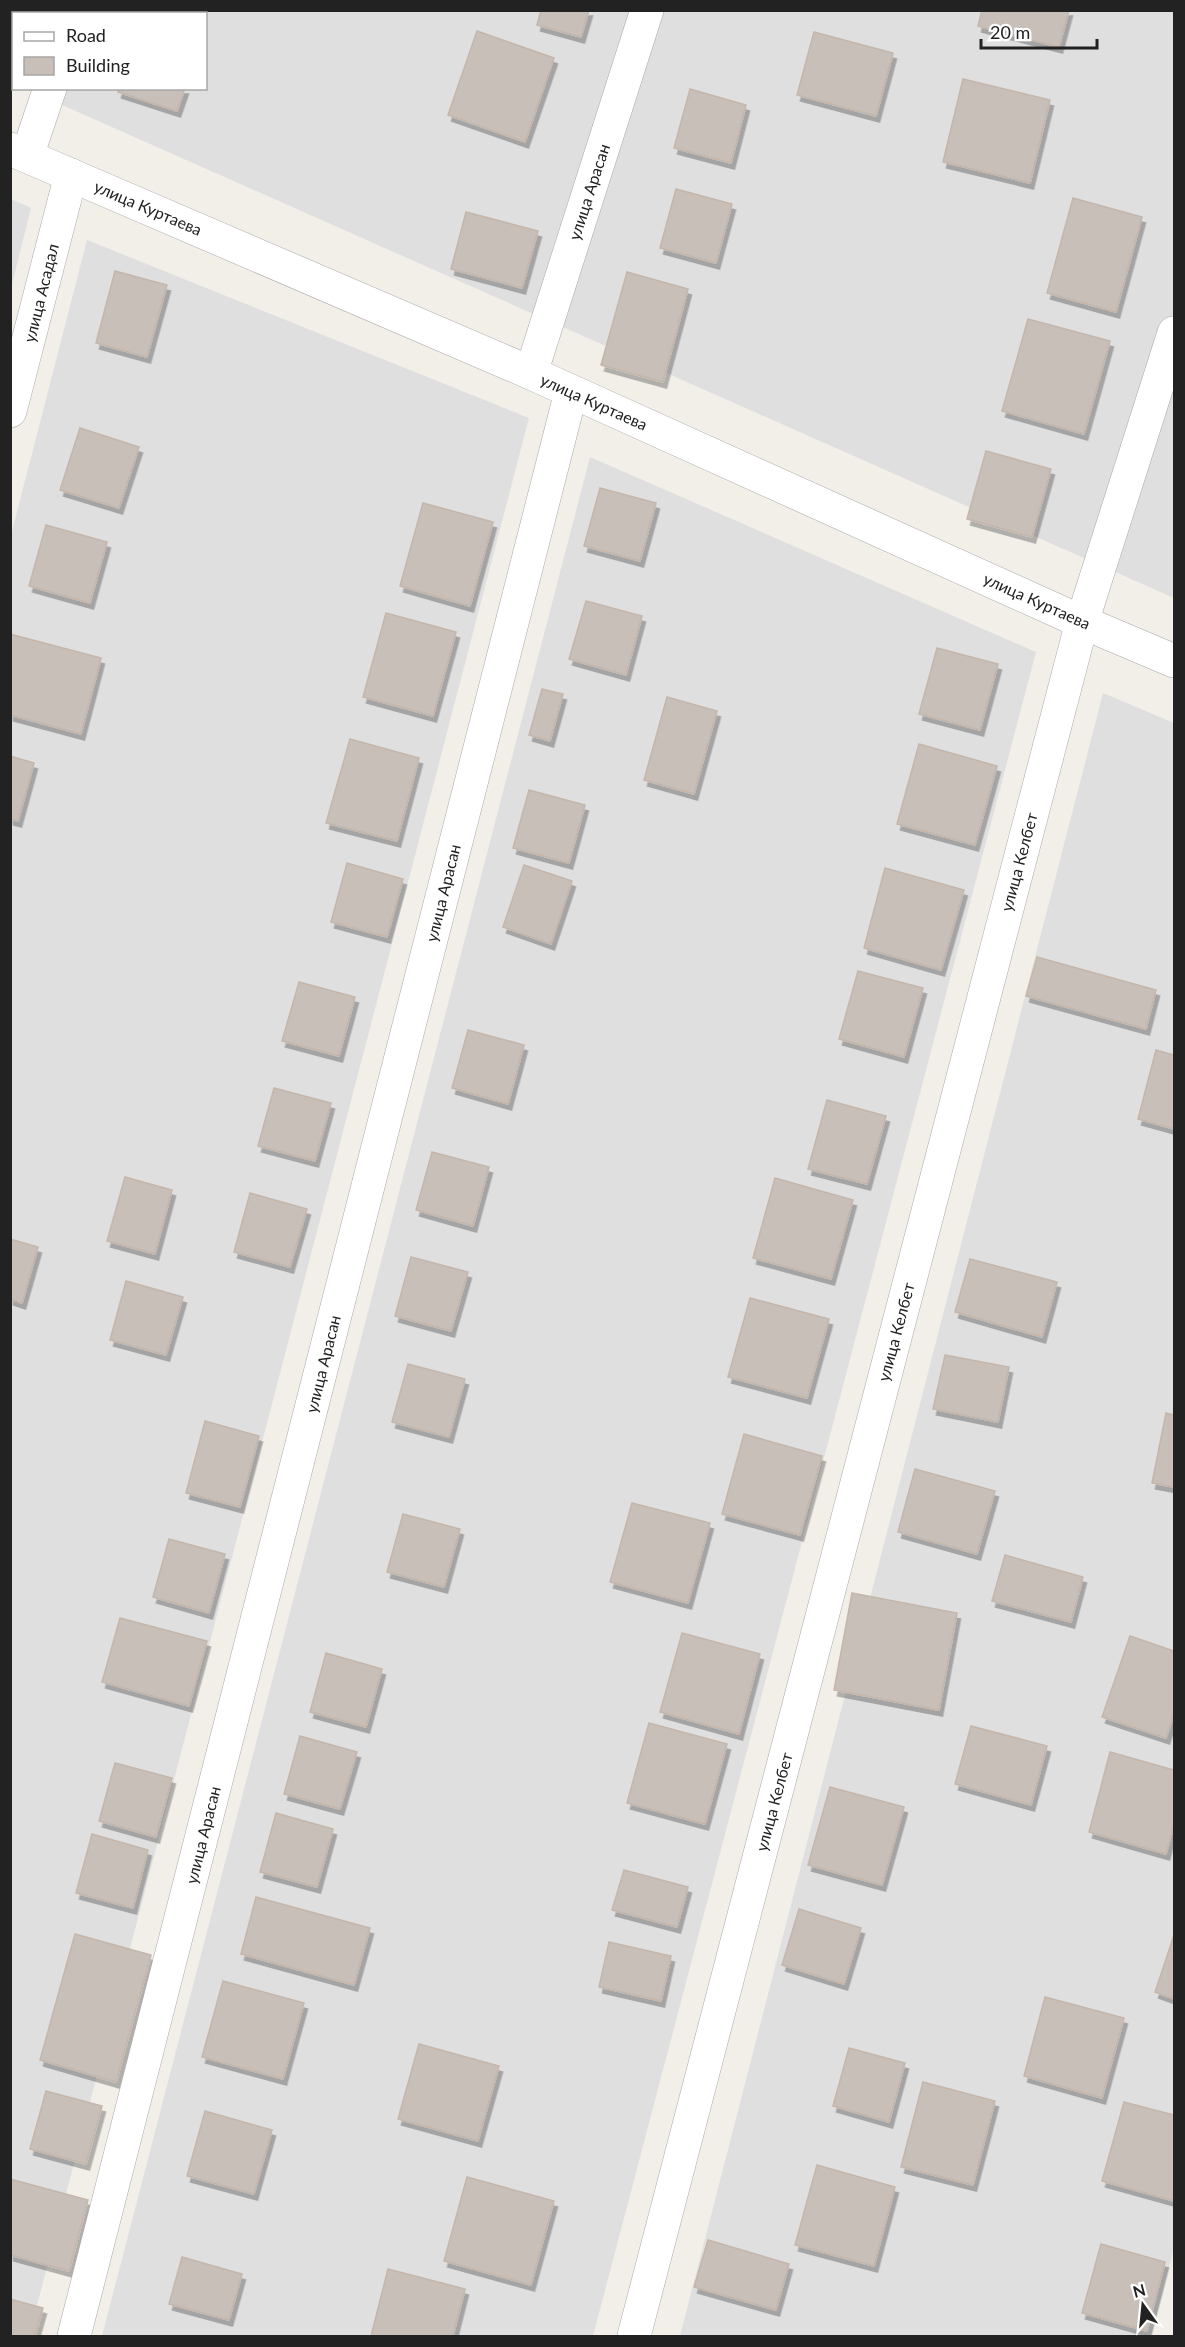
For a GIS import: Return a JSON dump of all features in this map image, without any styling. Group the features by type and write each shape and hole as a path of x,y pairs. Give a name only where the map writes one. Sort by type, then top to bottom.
{"street":[{"name":"улица Арасан","path":"531,373 647,10"},
{"path":"19,152 49,90"},
{"name":"улица Куртаева","path":"19,152 531,373 1082,622 1174,661"},
{"name":"улица Асадал","path":"10,411 70,175"},
{"name":"улица Келбет","path":"634,2337 1082,622 1174,333"},
{"name":"улица Арасан","path":"74,2337 571,392"}],"shaded area":[{"path":"11,11 1174,11 1174,598 28,90 207,90 207,12 12,12 11,81"},
{"path":"11,199 31,208 11,288"},
{"path":"87,240 529,418 29,2336 11,2336 10,539"},
{"path":"590,457 1036,652 593,2336 102,2336"},
{"path":"1103,693 1174,723 1174,2248 1151,2336 680,2336"}],"building":[{"path":"541,10 589,10 581,37 537,25"},
{"path":"982,10 1069,10 1059,47 978,26"},
{"path":"477,31 554,58 525,142 448,115"},
{"path":"814,32 893,53 876,116 797,95"},
{"path":"963,79 1050,100 1030,183 943,162"},
{"path":"690,89 746,105 731,163 674,148"},
{"path":"118,90 184,90 177,111 118,92"},
{"path":"676,189 732,204 716,263 660,248"},
{"path":"1073,198 1142,217 1116,312 1047,293"},
{"path":"466,212 538,231 522,288 451,269"},
{"path":"115,271 167,285 147,357 96,343"},
{"path":"627,272 688,289 663,382 601,365"},
{"path":"1028,319 1110,341 1084,434 1002,411"},
{"path":"80,428 139,447 119,508 60,490"},
{"path":"986,451 1051,469 1032,537 967,519"},
{"path":"600,488 656,503 640,561 584,546"},
{"path":"423,503 493,522 470,606 400,586"},
{"path":"46,525 107,542 90,603 29,586"},
{"path":"586,601 642,616 626,675 569,659"},
{"path":"386,613 456,632 433,716 363,697"},
{"path":"10,634 101,658 81,734 10,715"},
{"path":"937,648 998,664 980,730 919,714"},
{"path":"542,689 563,694 550,741 529,735"},
{"path":"667,697 717,711 694,794 644,780"},
{"path":"350,739 419,758 397,841 326,823"},
{"path":"919,744 997,766 975,845 897,824"},
{"path":"10,756 34,763 18,821 10,819"},
{"path":"529,790 585,805 569,863 513,848"},
{"path":"347,863 403,879 387,937 331,922"},
{"path":"524,865 572,881 551,944 503,927"},
{"path":"885,868 964,890 941,970 864,948"},
{"path":"1037,957 1156,990 1146,1029 1026,996"},
{"path":"858,971 923,988 904,1057 839,1039"},
{"path":"299,982 355,997 339,1056 282,1041"},
{"path":"468,1030 524,1045 508,1104 452,1088"},
{"path":"1156,1050 1174,1055 1174,1129 1138,1119"},
{"path":"274,1088 331,1103 315,1161 258,1146"},
{"path":"827,1100 886,1116 867,1184 808,1169"},
{"path":"432,1152 489,1167 473,1226 416,1210"},
{"path":"125,1177 172,1190 155,1254 107,1241"},
{"path":"775,1178 853,1200 831,1279 753,1258"},
{"path":"250,1193 307,1209 290,1267 234,1252"},
{"path":"10,1239 38,1247 22,1303 10,1299"},
{"path":"411,1257 468,1272 451,1331 395,1316"},
{"path":"970,1259 1057,1282 1042,1337 955,1312"},
{"path":"126,1281 183,1297 166,1355 110,1340"},
{"path":"750,1298 829,1319 807,1398 728,1377"},
{"path":"945,1355 1009,1367 998,1422 933,1409"},
{"path":"408,1364 465,1379 449,1437 392,1422"},
{"path":"1166,1413 1174,1415 1174,1487 1152,1483"},
{"path":"205,1421 259,1436 240,1507 186,1493"},
{"path":"744,1434 822,1456 800,1535 722,1514"},
{"path":"915,1469 995,1491 977,1554 898,1532"},
{"path":"632,1503 710,1523 688,1603 610,1582"},
{"path":"403,1514 460,1529 444,1587 387,1572"},
{"path":"169,1539 225,1554 209,1613 153,1597"},
{"path":"1005,1555 1083,1577 1071,1622 992,1601"},
{"path":"852,1593 957,1613 939,1710 834,1690"},
{"path":"120,1618 207,1641 189,1706 102,1682"},
{"path":"682,1633 760,1654 739,1734 660,1712"},
{"path":"1130,1636 1174,1651 1174,1714 1166,1738 1102,1717"},
{"path":"326,1653 382,1669 366,1727 310,1712"},
{"path":"649,1723 727,1744 705,1824 627,1803"},
{"path":"971,1726 1047,1746 1031,1805 955,1784"},
{"path":"300,1736 357,1752 340,1809 284,1794"},
{"path":"1110,1752 1174,1770 1174,1825 1166,1854 1089,1832"},
{"path":"115,1763 172,1778 156,1837 99,1821"},
{"path":"830,1787 904,1807 882,1885 808,1865"},
{"path":"276,1813 333,1829 317,1887 260,1872"},
{"path":"92,1834 148,1850 133,1908 76,1893"},
{"path":"624,1870 688,1887 677,1927 612,1910"},
{"path":"256,1897 370,1928 354,1985 241,1954"},
{"path":"799,1909 861,1928 844,1984 782,1965"},
{"path":"75,1934 151,1955 116,2082 40,2060"},
{"path":"1174,1935 1174,1999 1155,1992"},
{"path":"609,1942 671,1956 661,2001 599,1987"},
{"path":"223,1981 304,2003 283,2079 202,2057"},
{"path":"1045,1997 1124,2018 1102,2098 1024,2076"},
{"path":"419,2044 499,2066 478,2141 398,2119"},
{"path":"849,2048 905,2063 889,2122 833,2106"},
{"path":"923,2082 995,2101 973,2185 901,2167"},
{"path":"46,2091 102,2106 86,2164 30,2149"},
{"path":"1124,2102 1174,2115 1174,2201 1102,2181"},
{"path":"205,2111 272,2130 254,2194 187,2176"},
{"path":"817,2165 895,2187 874,2266 795,2245"},
{"path":"467,2177 554,2201 531,2285 444,2261"},
{"path":"10,2179 88,2200 69,2271 10,2255"},
{"path":"708,2240 789,2264 776,2310 694,2287"},
{"path":"1101,2244 1165,2262 1147,2331 1082,2313"},
{"path":"182,2257 242,2274 229,2320 169,2304"},
{"path":"388,2269 465,2289 453,2336 371,2336"},
{"path":"10,2299 43,2308 35,2336 10,2336"}]}
